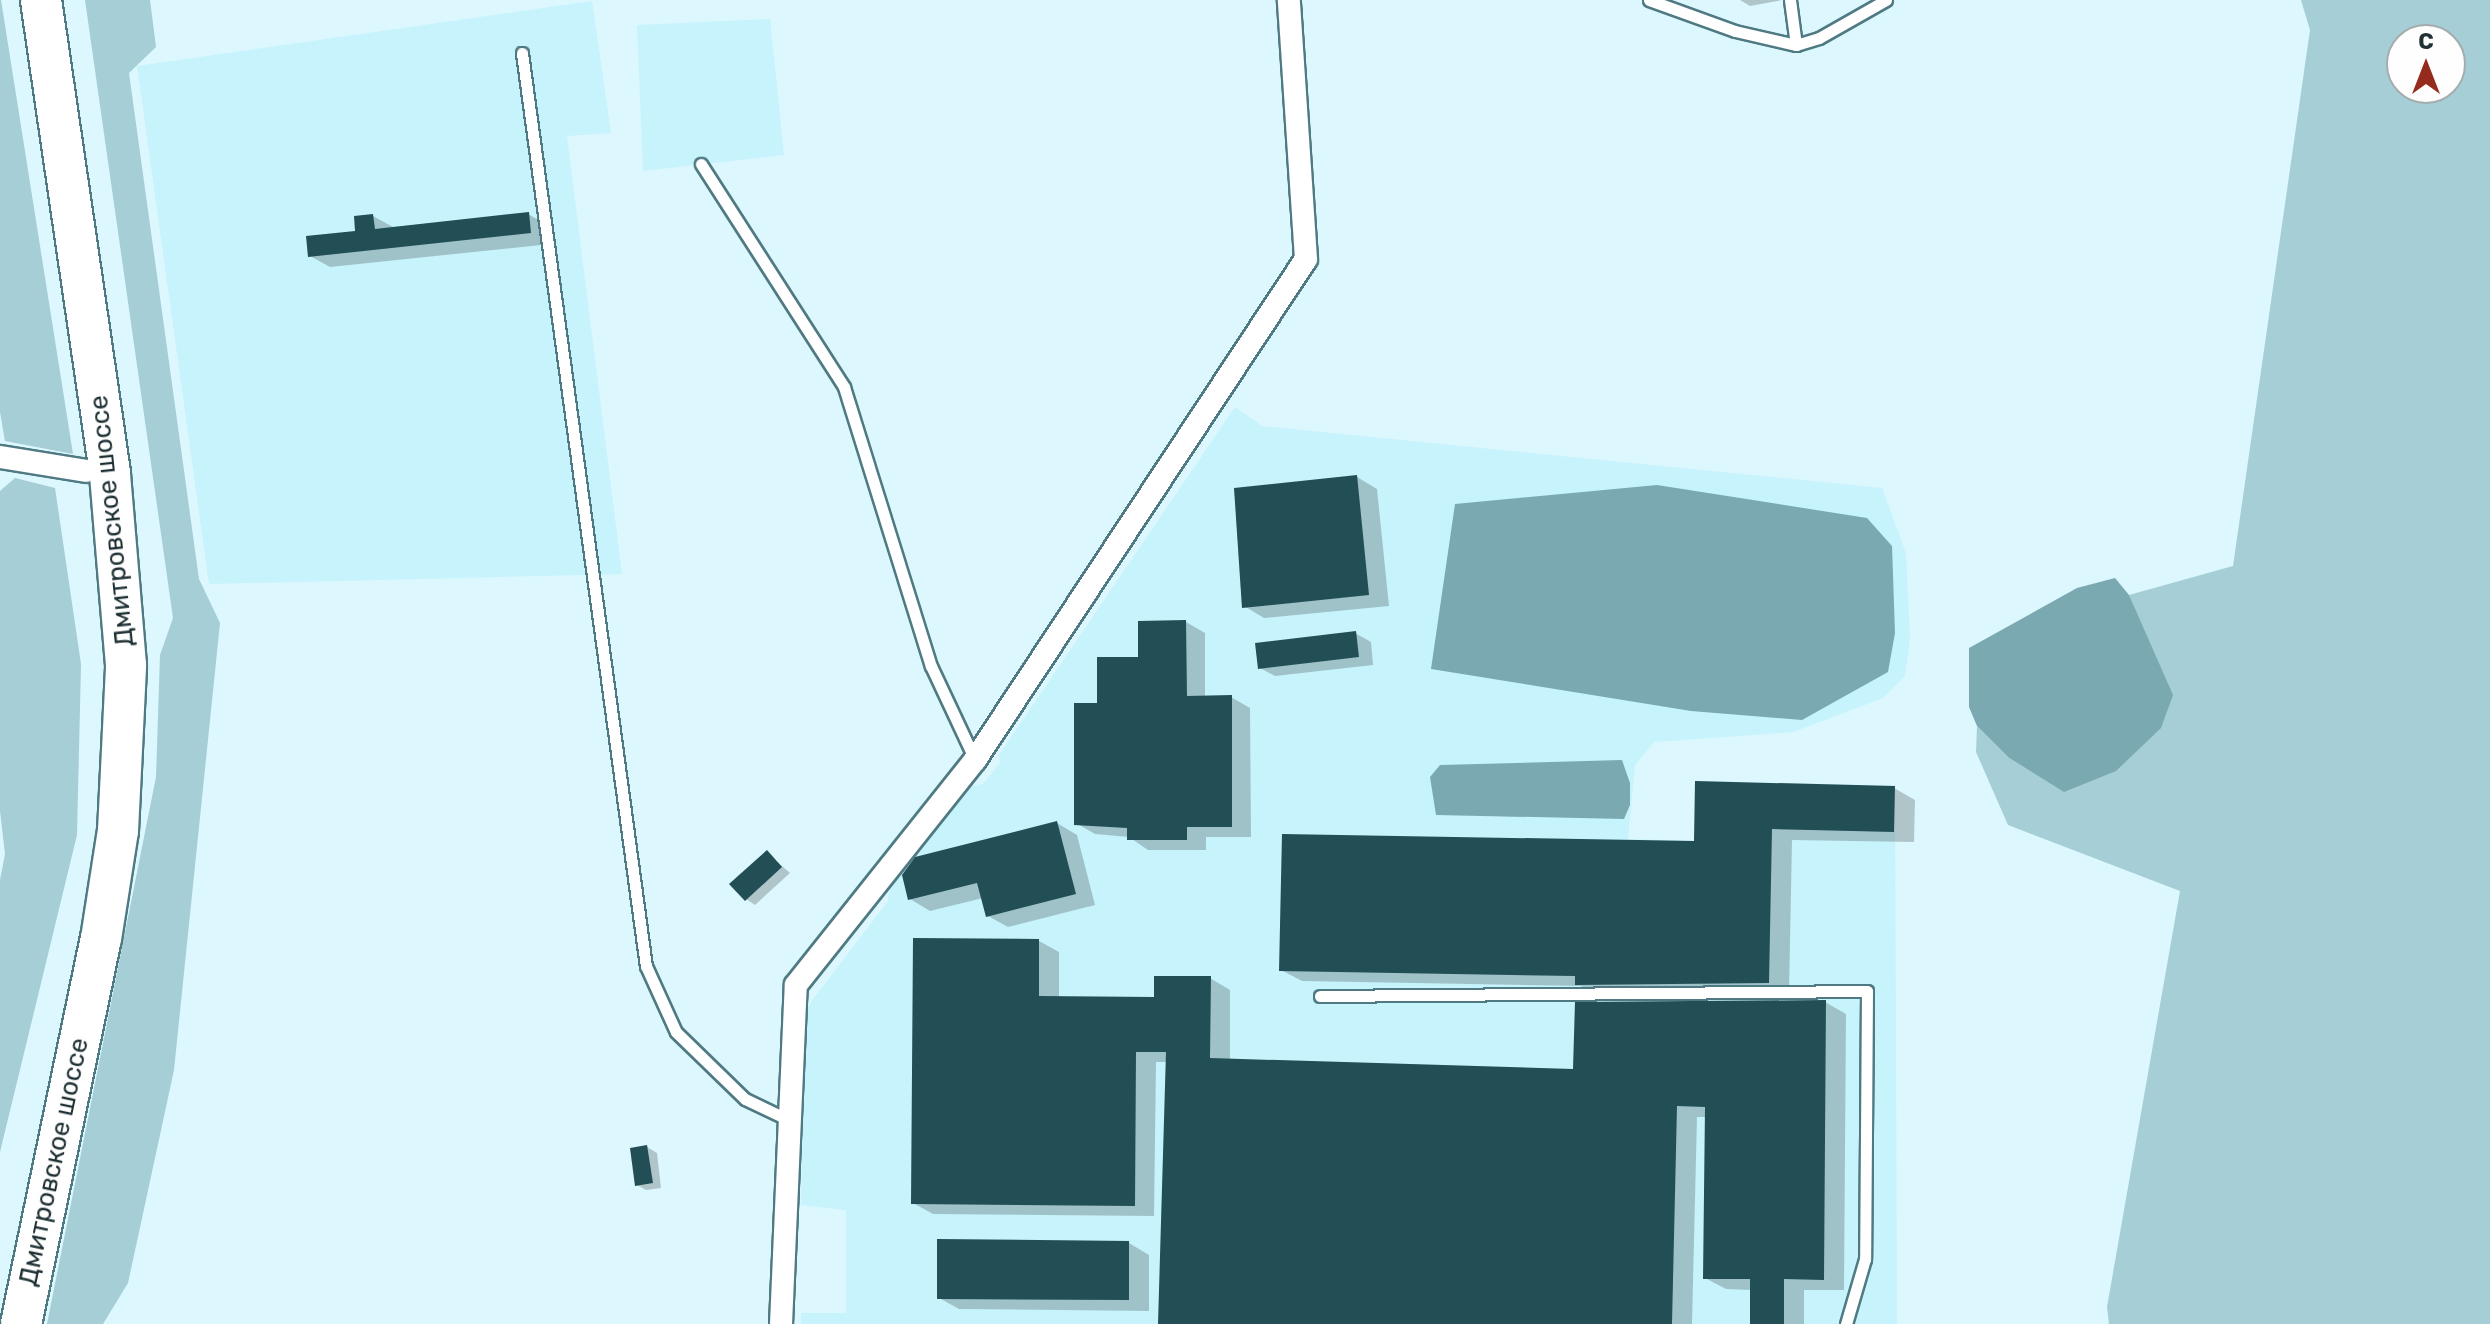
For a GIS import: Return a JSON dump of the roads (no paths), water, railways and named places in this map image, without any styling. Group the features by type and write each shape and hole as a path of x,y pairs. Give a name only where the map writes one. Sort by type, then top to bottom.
{"highway":[{"name":"Дмитровское шоссе","path":"0,1317 79,937 95,826 104,664 86,471 18,0"},
{"name":"Дмитровское шоссе","path":"21,1324 108,893 122,780 126,665 110,473 41,0"}],"street":[{"path":"781,1324 796,985 975,760 1306,259 1289,0"},
{"path":"0,457 86,471"}],"lane":[{"path":"1649,0 1735,31 1796,45 1819,38 1886,0"},
{"path":"1790,0 1796,45"},
{"path":"522,53 646,966 676,1032 745,1099 789,1120"},
{"path":"701,164 844,387 931,666 975,760"},
{"path":"1320,996 1867,991 1865,1259 1846,1324"}]}
